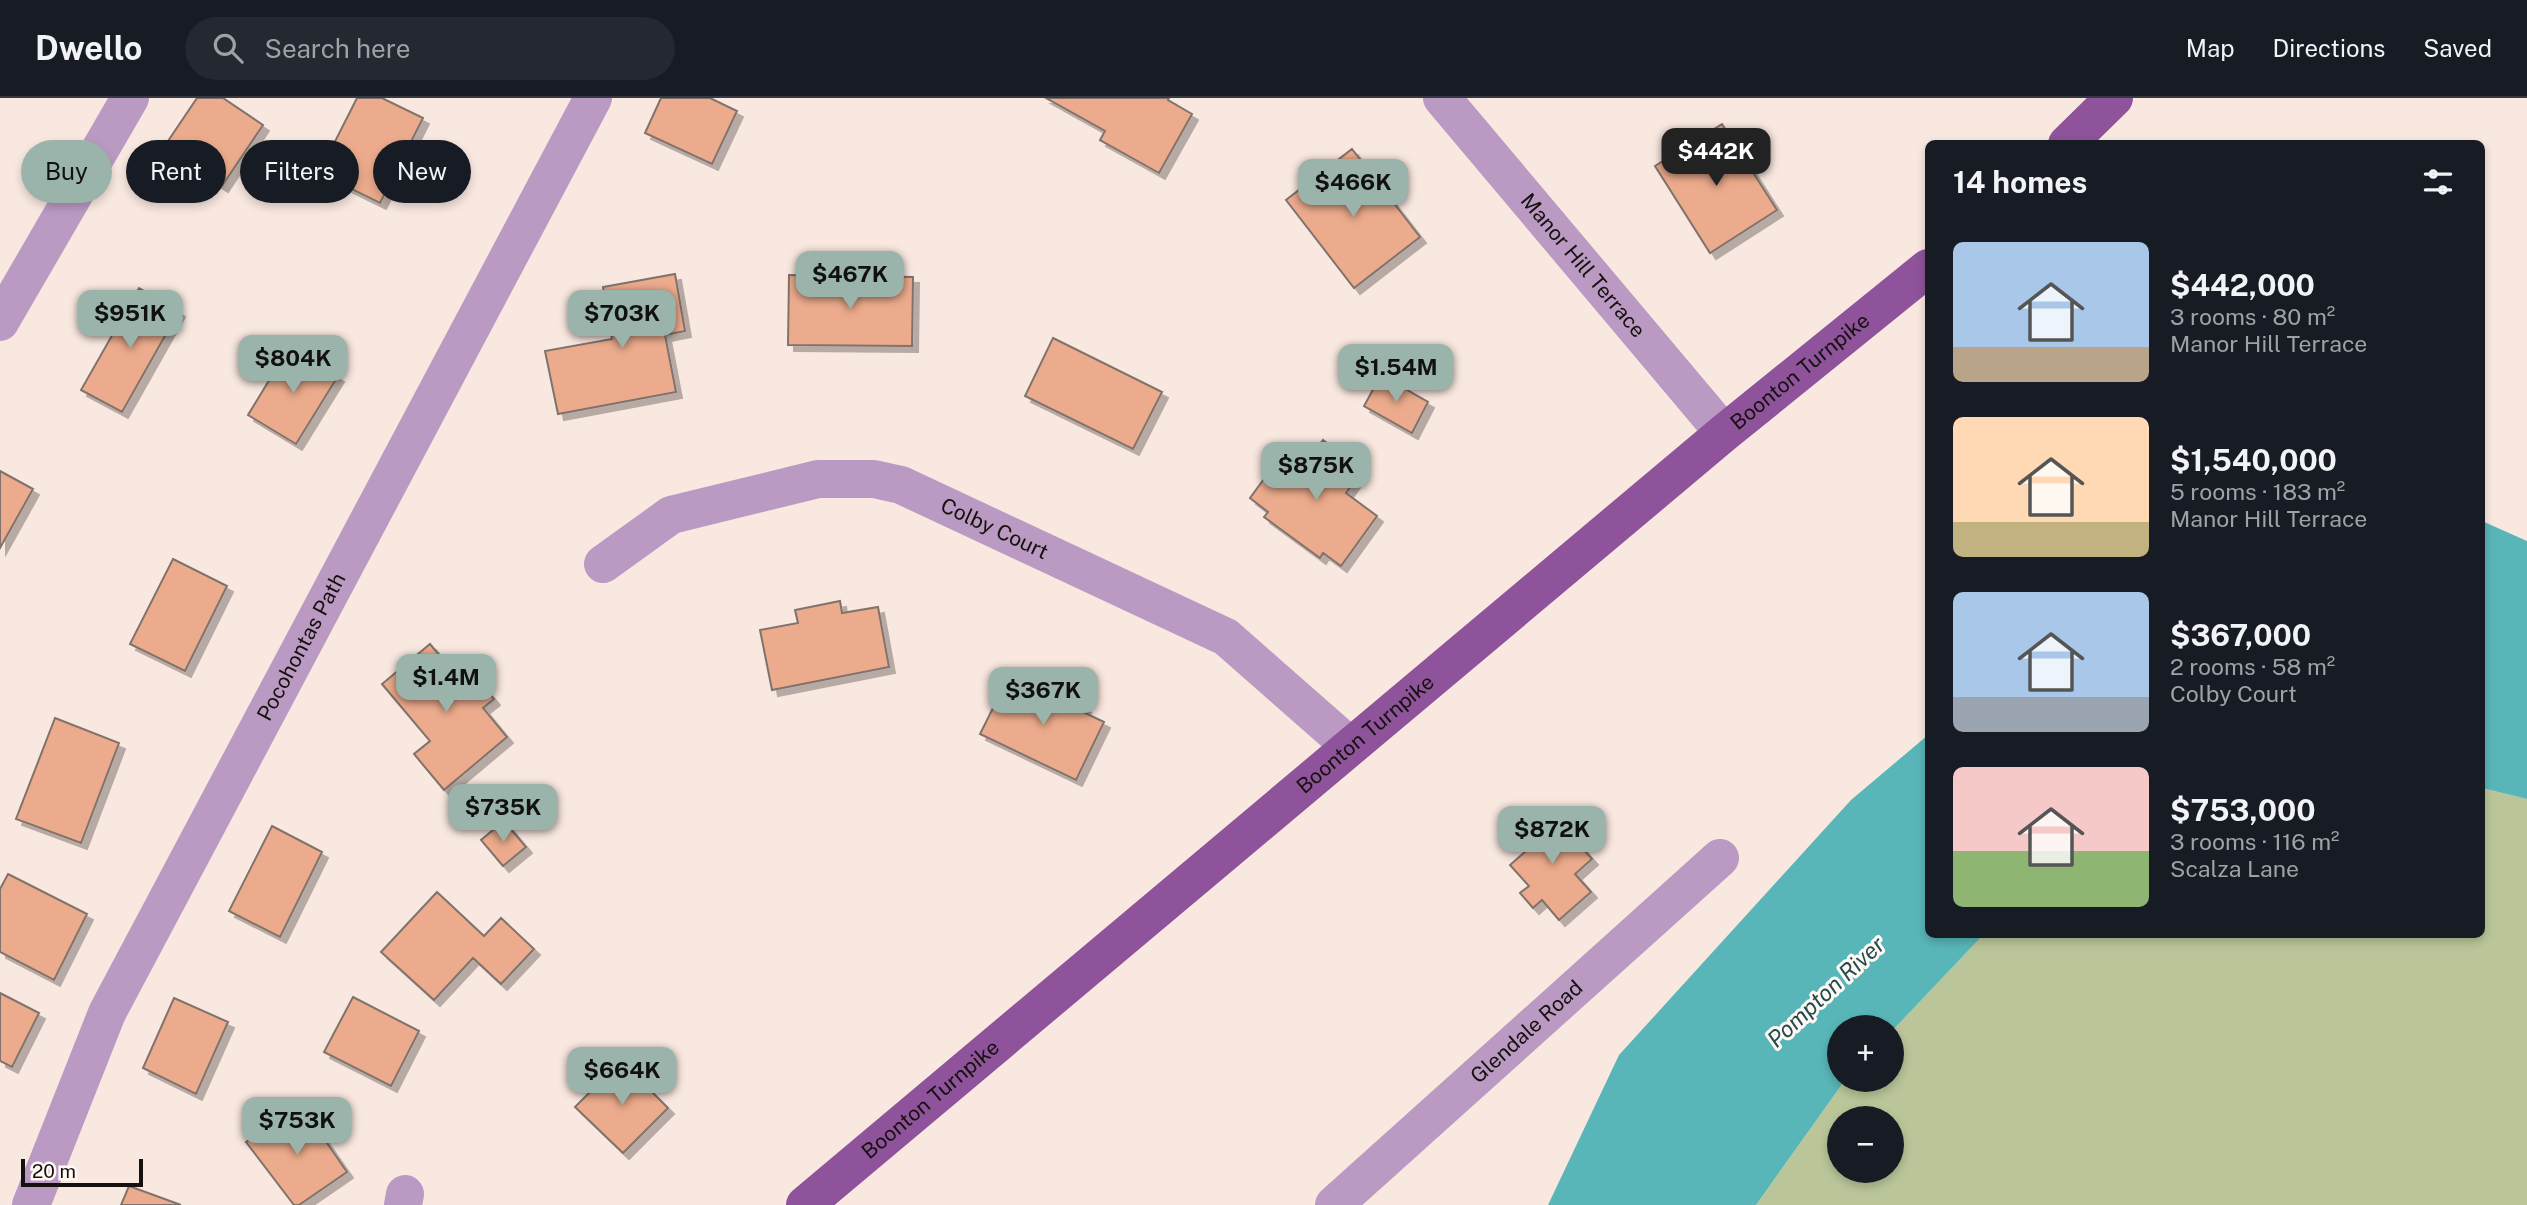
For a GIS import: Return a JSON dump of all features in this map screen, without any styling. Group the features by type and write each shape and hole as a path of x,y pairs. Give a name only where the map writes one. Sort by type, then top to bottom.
{"main road":[{"path":"2071,140 2114,98"},
{"name":"Boonton Turnpike","path":"805,1205 1724,433 1925,270"}],"street":[{"path":"0,322 130,98"},
{"name":"Pocohontas Path","path":"30,1205 107,1013 593,98"},
{"name":"Manor Hill Terrace","path":"1442,98 1724,433"},
{"name":"Colby Court","path":"603,564 671,515 818,480 860,478 901,485 1226,637 1350,746"},
{"name":"Glendale Road","path":"1334,1205 1720,858"}],"green space":[{"path":"2485,789 2527,799 2527,1205 1756,1205 1836,1092 1904,1092 1904,1018 1980,938 2485,938"}],"water":[{"path":"2485,522 2527,541 2527,799 2485,789"},
{"name":"Pompton River","path":"1925,738 1925,938 1980,938 1904,1018 1904,1015 1827,1015 1827,1092 1836,1092 1756,1205 1548,1205 1619,1055 1851,800"}],"building":[{"path":"197,98 223,98 263,125 253,140 240,140 240,159 226,180 226,140 169,140"},
{"path":"357,98 382,98 423,118 412,140 373,140 373,200 359,193 359,140 336,140"},
{"path":"661,98 710,98 737,111 712,164 645,133"},
{"path":"1046,98 1169,98 1168,100 1192,114 1159,173 1100,140 1105,131"},
{"path":"1722,124 1777,210 1710,253 1655,166"},
{"path":"1352,149 1420,237 1354,288 1286,200"},
{"path":"675,274 685,331 665,335 676,392 558,414 545,351 612,339 603,287"},
{"path":"789,275 913,277 912,346 788,345"},
{"path":"139,288 179,311 122,412 81,390"},
{"path":"1053,338 1162,392 1133,449 1025,396"},
{"path":"290,346 338,376 296,444 248,415"},
{"path":"1381,375 1428,402 1412,433 1364,406"},
{"path":"1323,440 1363,469 1346,493 1377,516 1341,566 1323,553 1320,558 1264,517 1268,512 1250,498 1286,449 1306,463"},
{"path":"0,471 33,489 0,548"},
{"path":"173,559 227,586 185,671 130,644"},
{"path":"840,601 842,613 878,607 889,667 772,690 760,630 798,623 795,610"},
{"path":"430,644 454,673 464,664 494,699 483,708 507,737 444,790 414,754 430,741 382,684"},
{"path":"1009,676 1030,686 1033,681 1085,707 1083,712 1104,722 1076,780 980,734"},
{"path":"55,718 119,743 81,843 16,819"},
{"path":"1547,808 1592,859 1575,874 1591,892 1559,920 1542,900 1533,908 1520,893 1529,886 1510,865 1535,843 1523,829"},
{"path":"504,821 526,847 503,866 481,840"},
{"path":"272,826 322,852 280,937 229,911"},
{"path":"8,874 87,914 54,980 0,952 0,889"},
{"path":"437,892 484,936 501,918 534,949 501,984 473,958 434,1000 381,952"},
{"path":"0,993 39,1013 12,1067 0,1061"},
{"path":"353,997 419,1031 391,1086 324,1052"},
{"path":"174,998 228,1022 196,1094 143,1068"},
{"path":"621,1061 668,1108 623,1153 575,1107"},
{"path":"302,1107 347,1172 299,1205 294,1205 246,1142"},
{"path":"129,1186 181,1205 121,1205"}]}
